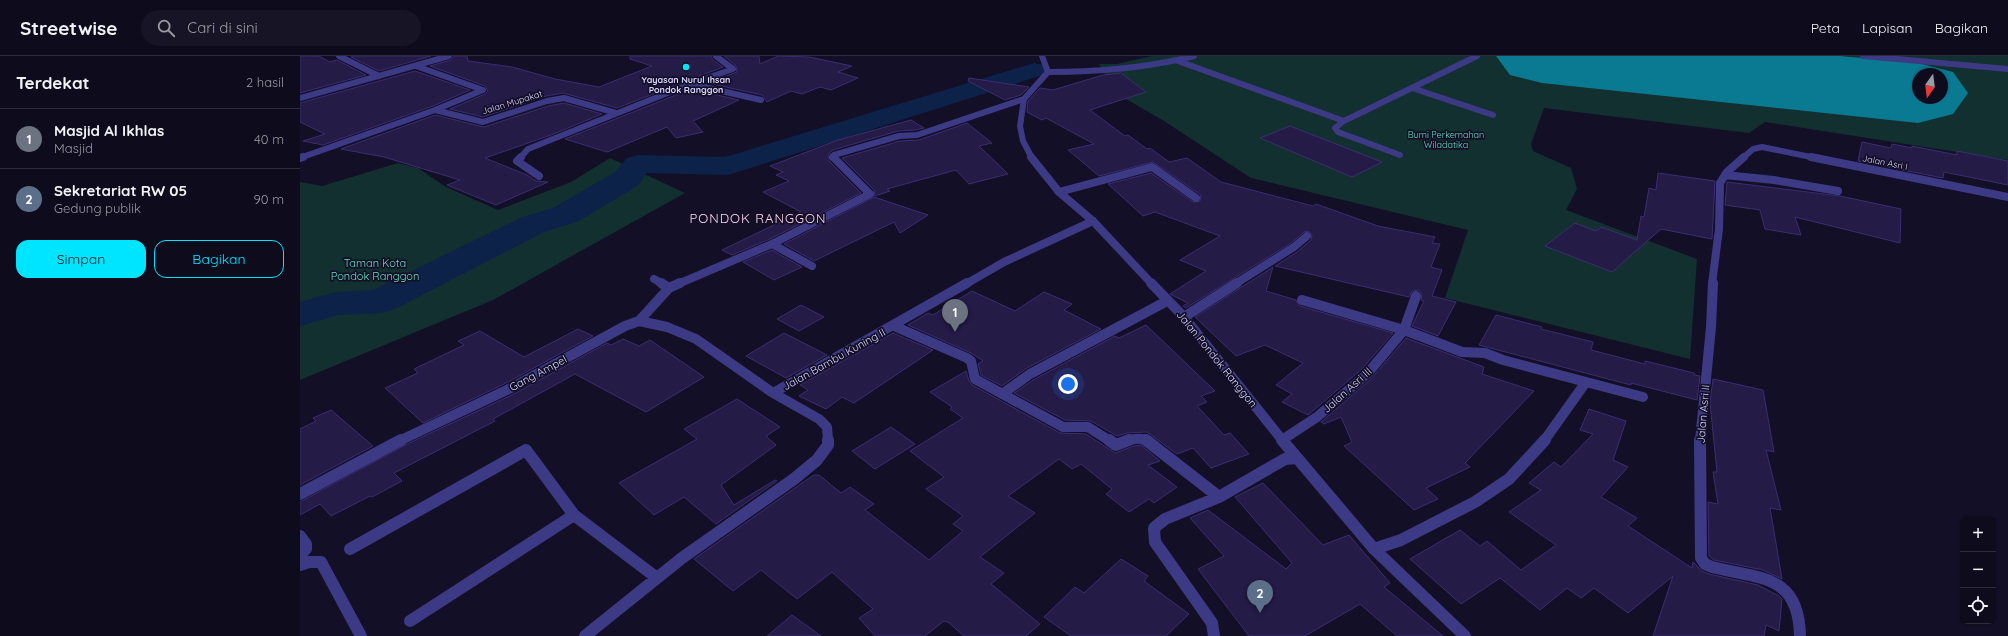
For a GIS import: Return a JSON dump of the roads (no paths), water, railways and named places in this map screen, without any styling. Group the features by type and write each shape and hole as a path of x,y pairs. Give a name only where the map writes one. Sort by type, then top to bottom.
{"street":[{"path":"339,56 379,76"},
{"path":"300,98 449,56"},
{"path":"539,176 517,161 528,149 690,84 733,69 716,56"},
{"path":"1042,56 1048,72"},
{"path":"639,321 669,288 772,244 870,194 833,158 834,155 899,136 917,135 1024,98 1048,72 1130,68 1178,61 1194,56"},
{"path":"1863,56 2008,69"},
{"path":"1925,56 1931,62"},
{"path":"300,158 434,110 484,90 451,80 416,66"},
{"path":"690,84 761,100"},
{"name":"Jalan Mupakat","path":"434,110 483,122 547,101 564,98 616,113"},
{"name":"Jalan Pondok Ranggon","path":"1024,98 1020,126 1023,141 1033,160 1059,192 1093,220 1184,317 1282,440 1374,549 1466,636"},
{"name":"Jalan Asri I","path":"1725,175 1753,149 1758,147 2008,197"},
{"path":"1725,175 1787,182 1838,191"},
{"name":"Jalan Asri II","path":"1725,175 1720,183 1719,229 1713,270 1711,326 1700,441 1701,558 1705,564 1712,567 1774,583 1787,591 1800,618 1800,636"},
{"name":"Jalan Bambu Kuning II","path":"773,393 894,326 1004,262 1093,220"},
{"path":"1184,317 1294,247 1307,236"},
{"path":"772,244 812,266"},
{"path":"654,279 669,288"},
{"name":"Jalan Asri III","path":"1282,440 1317,417 1367,374 1404,330 1416,296"},
{"path":"1002,394 1030,374 1167,300"},
{"path":"1302,300 1404,330 1462,352 1478,354 1485,352 1503,360 1642,397"},
{"path":"639,321 667,327 696,339 773,393"},
{"name":"Gang Ampel","path":"300,494 395,443 511,388 625,326 639,321"},
{"path":"894,326 967,358 971,361 975,379 1063,428 1088,427 1116,445 1132,439 1144,439 1219,497"},
{"path":"1374,549 1401,540 1442,519 1475,502 1510,479 1549,436 1586,382"},
{"name":"Jalan Bambu Kuning II","path":"585,636 657,578 794,479 817,460 828,445 827,427 819,419 773,393"},
{"path":"350,549 526,450 574,515 657,578"},
{"path":"1214,636 1212,623 1155,542 1154,528 1165,519 1219,497 1286,459 1297,458"},
{"path":"410,621 574,515"},
{"path":"300,536 306,544 306,549 300,555"},
{"path":"300,565 309,562 321,562 361,636"}],"lane":[{"path":"1400,154 1335,130 1336,126 1477,56"},
{"path":"1178,61 1344,122"},
{"path":"1412,88 1493,115"},
{"path":"1059,192 1152,167 1196,198"}],"waterway":[{"path":"300,314 336,304 381,301 532,225 567,214 626,179 638,164 727,166 1034,70"}],"place":[{"name":"Yayasan Nurul Ihsan Pondok Ranggon","path":"686,67"},
{"name":"Masjid Al Ikhlas","path":"955,332"},
{"name":"Sekretariat RW 05","path":"1260,613"}],"district":[{"name":"PONDOK RANGGON","path":"758,218"}],"park label":[{"name":"Bumi Perkemahan Wiladatika","path":"1446,140"},
{"name":"Taman Kota Pondok Ranggon","path":"375,269"}]}
